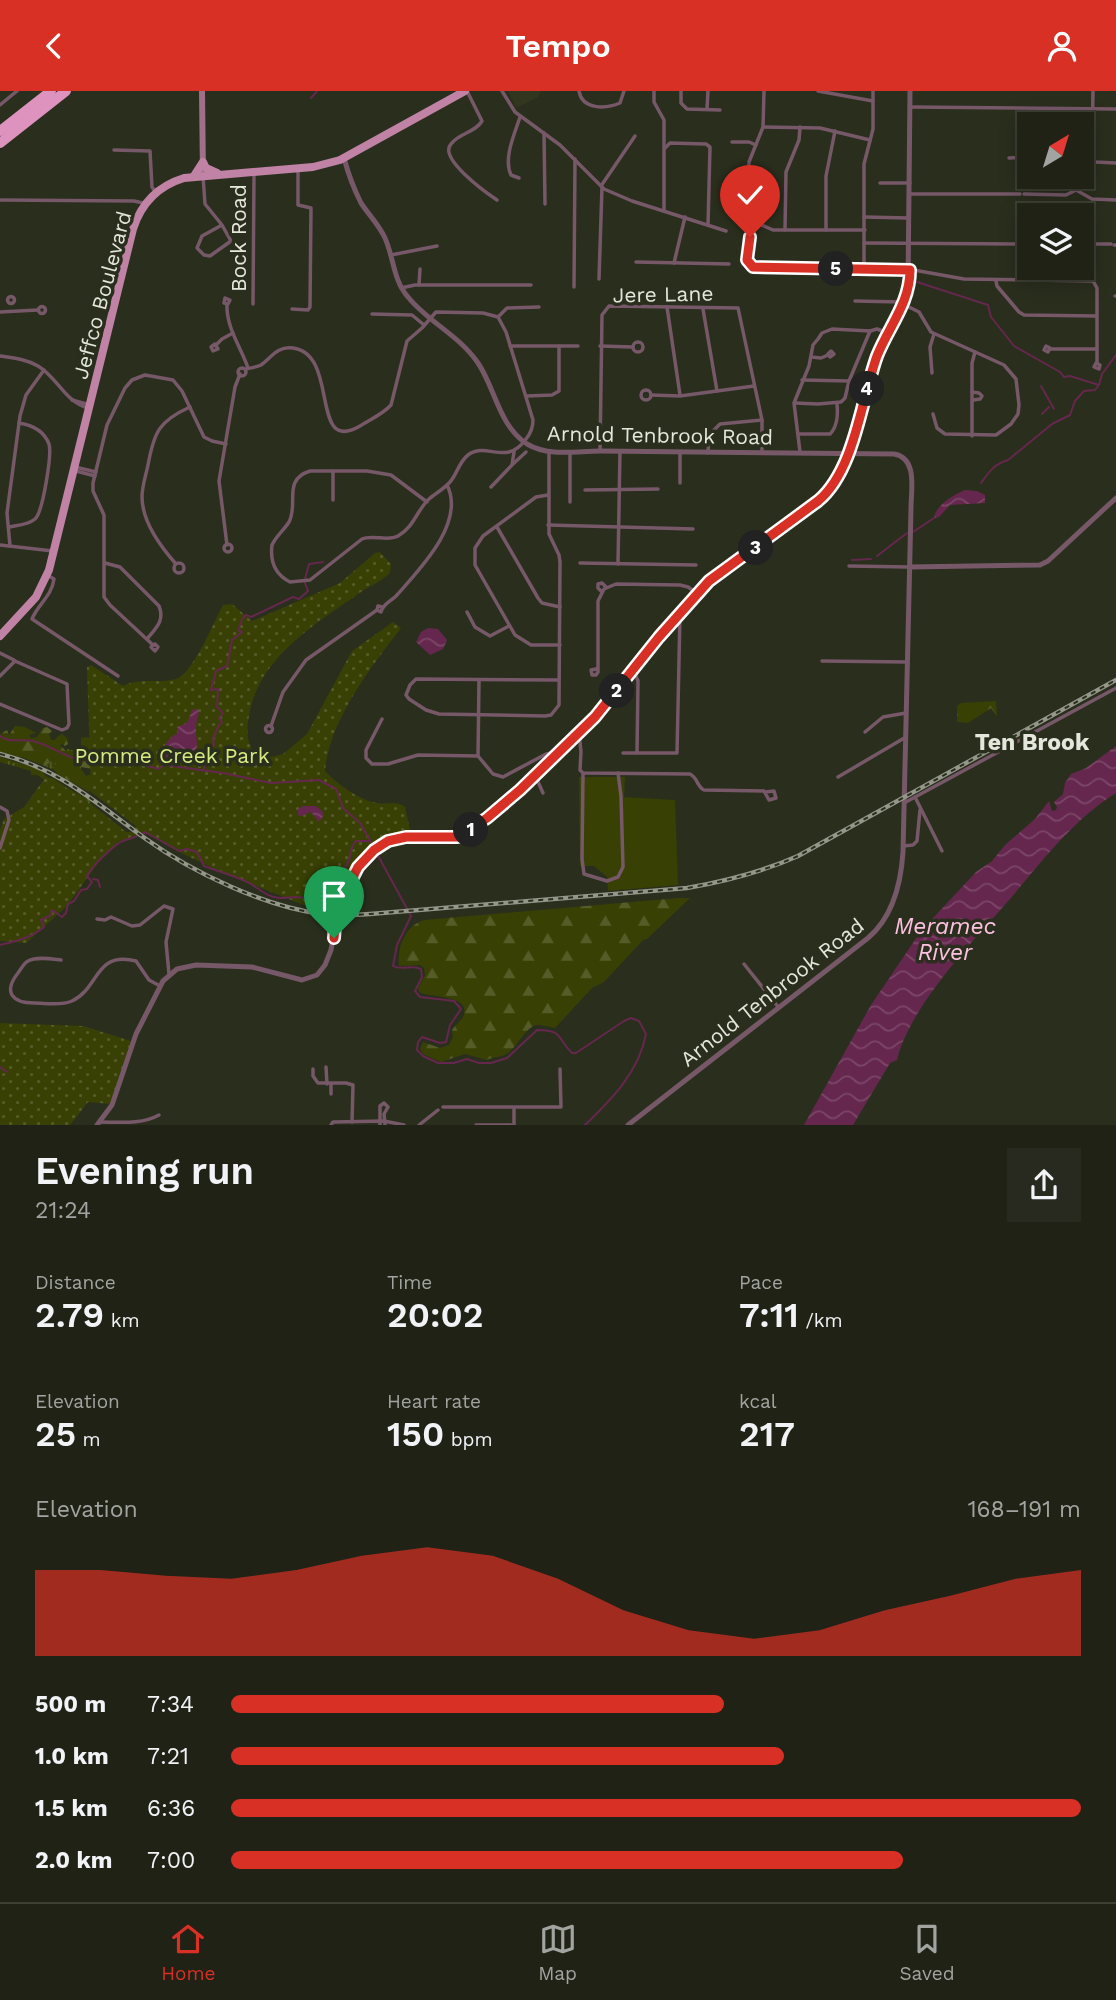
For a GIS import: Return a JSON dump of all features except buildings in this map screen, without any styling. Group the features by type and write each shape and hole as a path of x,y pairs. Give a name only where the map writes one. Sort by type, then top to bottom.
{"highway":[{"path":"0,131 51,91"},
{"path":"0,142 66,91"}],"main road":[{"path":"202,91 203,176"},
{"name":"Jeffco Boulevard","path":"0,636 30,605 47,575 133,229 145,204 174,181 194,176 298,169 344,158 466,91"},
{"path":"203,162 219,175"},
{"path":"194,176 203,162"}],"street":[{"path":"0,105 17,91"},
{"path":"466,91 482,121 478,127 452,142 448,155 497,201"},
{"path":"502,91 520,117 575,159 602,187 632,201 726,231"},
{"path":"579,91 580,99 587,105 612,106 620,103 624,91"},
{"path":"654,91 654,102 664,117 664,211"},
{"path":"681,91 684,108 720,110"},
{"path":"707,109 708,91"},
{"path":"764,91 763,127 749,162 748,204 752,217 770,229 864,230"},
{"path":"818,91 873,101"},
{"path":"864,269 864,161 873,124 873,91"},
{"path":"98,1124 112,1104 136,1034 160,986 169,974 181,967 199,965 252,967 300,980 313,978 328,960 337,912 361,863 376,848 399,838 449,838 463,835 499,808 600,711 659,637 713,577 822,497 832,485 848,454 874,367 904,303 910,282 910,91"},
{"path":"1093,91 1093,112"},
{"path":"910,107 1116,109"},
{"path":"519,178 511,174 508,167 520,117"},
{"path":"763,127 835,131 870,140"},
{"path":"785,230 786,172 799,140 800,127"},
{"path":"826,230 827,172 835,131"},
{"path":"544,133 545,204"},
{"path":"599,279 602,187 635,136"},
{"path":"732,142 749,142 756,145"},
{"path":"664,148 670,143 706,144 710,147 708,225"},
{"path":"114,150 150,151 152,187 156,193"},
{"name":"Arnold Tenbrook Road","path":"344,158 360,200 382,233 401,288 414,304 473,356 507,423 524,442 550,452 897,455 909,463 911,486 903,846 901,869 893,900 880,927 866,941 628,1125"},
{"path":"1009,158 1017,158"},
{"path":"574,287 575,159"},
{"path":"1094,162 1116,163"},
{"path":"292,309 310,309 311,208 298,205 298,169"},
{"name":"Bock Road","path":"253,304 254,172"},
{"path":"203,176 205,204 222,225 231,241 210,256 204,255 197,248 202,236 222,225"},
{"path":"880,183 910,183"},
{"path":"910,194 1066,195 1076,190 1092,199 1116,200"},
{"path":"0,200 134,201 145,204"},
{"path":"674,263 685,217"},
{"path":"864,217 910,218"},
{"path":"759,224 749,241 747,260 755,267 910,270 964,279 1095,283 1097,363"},
{"path":"864,243 1017,244"},
{"path":"1094,244 1114,245"},
{"path":"391,254 438,246"},
{"path":"636,262 729,264"},
{"path":"419,285 420,269"},
{"path":"996,281 1004,295 1024,315 1096,316"},
{"path":"401,288 419,285 531,285"},
{"path":"855,300 896,300 904,303 919,312 928,329 934,333 1002,364 1011,371 1016,382 1019,408 1013,422 998,433 972,436 945,434 937,428 933,414"},
{"path":"11,304 12,311"},
{"path":"227,304 233,333 247,369 245,375 240,374 236,380 219,481 227,545"},
{"name":"Jere Lane","path":"600,451 600,346 602,315 609,306 738,309 754,386"},
{"path":"498,317 507,308 539,307"},
{"path":"667,307 680,396"},
{"path":"703,309 717,391"},
{"path":"0,312 38,310"},
{"path":"247,369 260,365 283,348 294,348 306,353 317,364 329,420 337,429 352,431 391,405 404,346 438,311 483,313 498,317"},
{"path":"372,314 412,315 424,325"},
{"path":"498,317 534,423 524,442 514,452 512,465"},
{"path":"801,454 794,403 813,345 822,333 827,331 877,329 888,333"},
{"path":"794,403 837,404 845,398 849,381 870,331"},
{"path":"216,345 222,338 233,333"},
{"path":"932,373 930,347 934,333"},
{"path":"510,346 578,346"},
{"path":"526,395 552,395 559,391 559,346"},
{"path":"600,346 632,347"},
{"path":"1050,349 1097,349"},
{"path":"972,436 972,363 975,352"},
{"path":"811,357 821,358 828,355"},
{"path":"0,356 28,361 44,370 72,400 90,406"},
{"path":"10,545 7,510 19,423 24,398 44,370"},
{"path":"153,645 104,597 104,515 93,491 107,425 125,388 132,380 145,375 167,378 177,384 204,437 212,442 226,444"},
{"path":"802,380 849,381"},
{"path":"651,395 680,396 754,386 762,420 762,453"},
{"path":"972,392 979,392 982,396 972,400"},
{"path":"798,434 833,431 837,420 837,404"},
{"path":"176,564 156,539 144,509 142,493 156,433 170,417 190,407"},
{"path":"708,453 709,435 720,424 762,420"},
{"path":"9,527 31,522 40,513 49,452 48,444 39,431 33,426 19,423"},
{"path":"851,442 860,454"},
{"path":"618,564 620,451"},
{"path":"427,502 391,475 367,471 302,473 294,483 290,518 272,545 271,559 278,574 284,579 300,582 310,580 362,539 398,536 413,523 427,502 447,485 465,458 472,453 514,452"},
{"path":"491,487 526,452"},
{"path":"550,452 548,525 549,534 559,555 560,607 559,705 551,715 433,713 407,697 407,689 416,679 559,680"},
{"path":"570,452 570,502"},
{"path":"680,453 680,483"},
{"path":"839,454 844,462"},
{"path":"74,469 95,474"},
{"path":"333,471 333,501"},
{"path":"271,726 285,690 306,660 377,610 378,606 383,607 446,532 450,502 447,485"},
{"path":"585,490 658,489"},
{"path":"548,495 536,497 478,541 474,561 517,637 531,645 560,645"},
{"path":"849,566 1041,565 1050,560 1116,498"},
{"path":"548,525 693,529"},
{"path":"497,527 538,598 542,603 560,607"},
{"path":"0,545 54,551"},
{"path":"104,563 120,567 159,606 161,622 147,639"},
{"path":"580,563 696,565"},
{"path":"47,575 54,579 51,592 32,619 118,676"},
{"path":"596,669 598,601 606,587 616,584 680,585 698,594"},
{"path":"467,613 475,627 490,636 509,626"},
{"path":"623,753 677,753 680,614"},
{"path":"0,653 68,684 69,724 62,730 0,704"},
{"path":"0,676 15,661"},
{"path":"821,661 907,662"},
{"path":"634,670 638,681 637,753"},
{"path":"479,680 478,756 485,767 500,777 517,771 546,754 557,752"},
{"path":"904,803 1116,688"},
{"path":"865,732 883,717 906,713"},
{"path":"382,719 366,750 366,758 372,764 388,764 418,755 478,756"},
{"path":"579,732 580,770 583,773 584,874 607,881 618,877 624,867 618,773"},
{"path":"838,777 906,737"},
{"path":"583,773 690,774 704,790 765,792"},
{"path":"535,775 543,793"},
{"path":"915,797 942,852"},
{"path":"0,807 8,814 9,820 0,848"},
{"path":"903,846 913,845 917,841 921,808"},
{"path":"97,919 105,920 111,917 132,926 145,921 164,906 173,909 166,942 169,974"},
{"path":"61,960 36,959 26,962 12,981 10,989 14,997 23,1003 63,1003 74,1000 106,964 119,959 136,961 149,980 160,986"},
{"path":"744,964 779,1008"},
{"path":"326,1067 327,1084 331,1094"},
{"path":"313,1069 316,1081 353,1085 352,1122"},
{"path":"443,1107 561,1107 561,1069"},
{"path":"476,1125 512,1125 514,1109"},
{"path":"419,1125 438,1110"},
{"path":"98,1124 147,1122 159,1115"},
{"path":"331,1125 333,1122 404,1125"}],"shaded area":[{"path":"508,91 541,91 538,97 516,108"}],"green space":[{"name":"Pomme Creek Park","path":"380,552 391,564 390,573 290,645 276,660 254,695 248,722 248,740 257,755 262,759 283,754 307,734 352,651 393,622 401,628 353,695 334,733 325,771 342,786 364,799 405,807 410,830 382,837 362,853 344,881 331,911 309,907 221,872 144,832 118,842 100,860 67,906 26,943 0,941 0,830 4,819 24,807 45,778 53,778 126,832 131,832 136,826 91,792 87,667 91,665 123,686 136,682 176,679 183,675 196,658 223,605 232,604 252,621 340,583 375,553"},
{"path":"996,701 997,716 991,708 968,723 957,722 957,706 961,703"},
{"path":"15,726 25,727 36,733 29,735 31,738 37,737 43,728 47,727 52,731 49,734 51,740 62,734 67,738 68,744 60,745 66,751 45,766 0,752 0,734 7,730 9,735"},
{"path":"81,738 90,738 92,769 81,769 86,776 92,774 94,787 89,792 57,774 52,767 64,756 76,761 81,754"},
{"path":"68,749 80,752 75,761 61,762 52,767 53,770 45,766"},
{"path":"0,757 45,771 43,773 46,776 91,801 90,803 129,834 132,831 134,833 130,835 37,775 31,775 31,771 0,762"},
{"path":"579,777 625,777 624,797 675,800 678,885 608,891 607,877 594,866 580,866"},
{"path":"690,898 643,940 604,982 592,988 555,1028 533,1026 508,1053 487,1060 465,1054 441,1062 423,1054 420,1049 423,1042 440,1048 449,1045 453,1037 452,1030 463,1017 464,1010 462,1004 449,998 419,992 418,988 425,975 424,968 420,965 399,966 401,945 407,932 417,923 424,920"},
{"path":"0,1023 83,1026 131,1041 110,1104 88,1102 70,1125 0,1125"}],"water":[{"path":"965,490 985,495 985,503 950,505 939,517 934,518 942,505"},
{"path":"428,628 438,629 447,640 443,649 430,655 416,642 421,632"},
{"path":"197,709 199,712 195,754 188,760 164,757 167,742 178,733 177,727 187,723 192,710"},
{"name":"Meramec River","path":"1116,746 1116,793 1086,815 1059,842 944,975 915,1018 897,1060 890,1063 853,1125 804,1125 871,1005 921,931 976,872 992,861 1005,845 1035,819 1049,801 1052,811 1056,810 1054,802 1063,794 1065,783 1071,774 1086,768"},
{"path":"303,806 316,806 324,815 319,822 311,812 298,815 298,809"}],"waterway":[{"path":"311,98 317,91"},
{"path":"914,281 988,305 991,317 1014,346 1060,372 1064,377 1070,376 1099,385 1102,374 1116,355"},
{"path":"1041,386 1054,409"},
{"path":"981,483 995,466 1008,460 1052,424 1070,415 1075,401 1084,391 1095,390 1098,386"},
{"path":"1042,414 1049,407"},
{"path":"913,532 934,518"},
{"path":"877,556 907,533"},
{"path":"852,560 871,559"},
{"path":"305,579 309,564 323,562"},
{"path":"243,618 246,615 251,617 293,597 299,599 308,591 305,583"},
{"path":"219,709 218,689 211,690 216,671 227,666 232,640 242,632 238,630 242,620"},
{"path":"220,710 223,713 219,718 221,724"},
{"path":"203,771 206,763 210,762 207,758 210,747 214,745 213,738 219,725"},
{"path":"0,736 8,740 33,741 80,760 98,760"},
{"path":"99,759 125,764 136,762 158,769 163,766"},
{"path":"164,765 271,783 319,780 336,789 343,808 360,823 374,847"},
{"path":"0,945 23,939 39,931 44,927 41,920 51,915 52,910 62,917 68,904 92,882 87,876 93,867 119,843 145,832 179,851 187,849 197,852 204,866 280,898 307,898 317,894 335,900 334,896 328,893 346,874 344,868 349,862 352,847 356,841 369,841"},
{"path":"376,852 411,916 397,945 393,966 421,969 422,977 415,991 420,997 454,1001 461,1009 450,1025 446,1042 440,1043 422,1037 417,1050 423,1056 438,1063 454,1063 467,1059 491,1063 507,1058 537,1030 556,1034 572,1053 576,1053 624,1021 631,1018 639,1021 646,1034 637,1061 623,1084 585,1125"},
{"path":"93,879 98,880 100,887"},
{"path":"0,1067 7,1072"}],"railway":[{"path":"0,754 60,778 185,864 253,896 322,914 370,914 687,888 758,871 798,856 1116,680"}],"district":[{"name":"Ten Brook","path":"1032,742"}],"route":[{"path":"334,938 336,913 358,867 374,850 388,841 406,837 458,837 499,808 595,717 659,637 709,581 818,501 832,485 847,456 878,355 904,303 910,282 910,270 753,267 747,260 750,237"}]}
